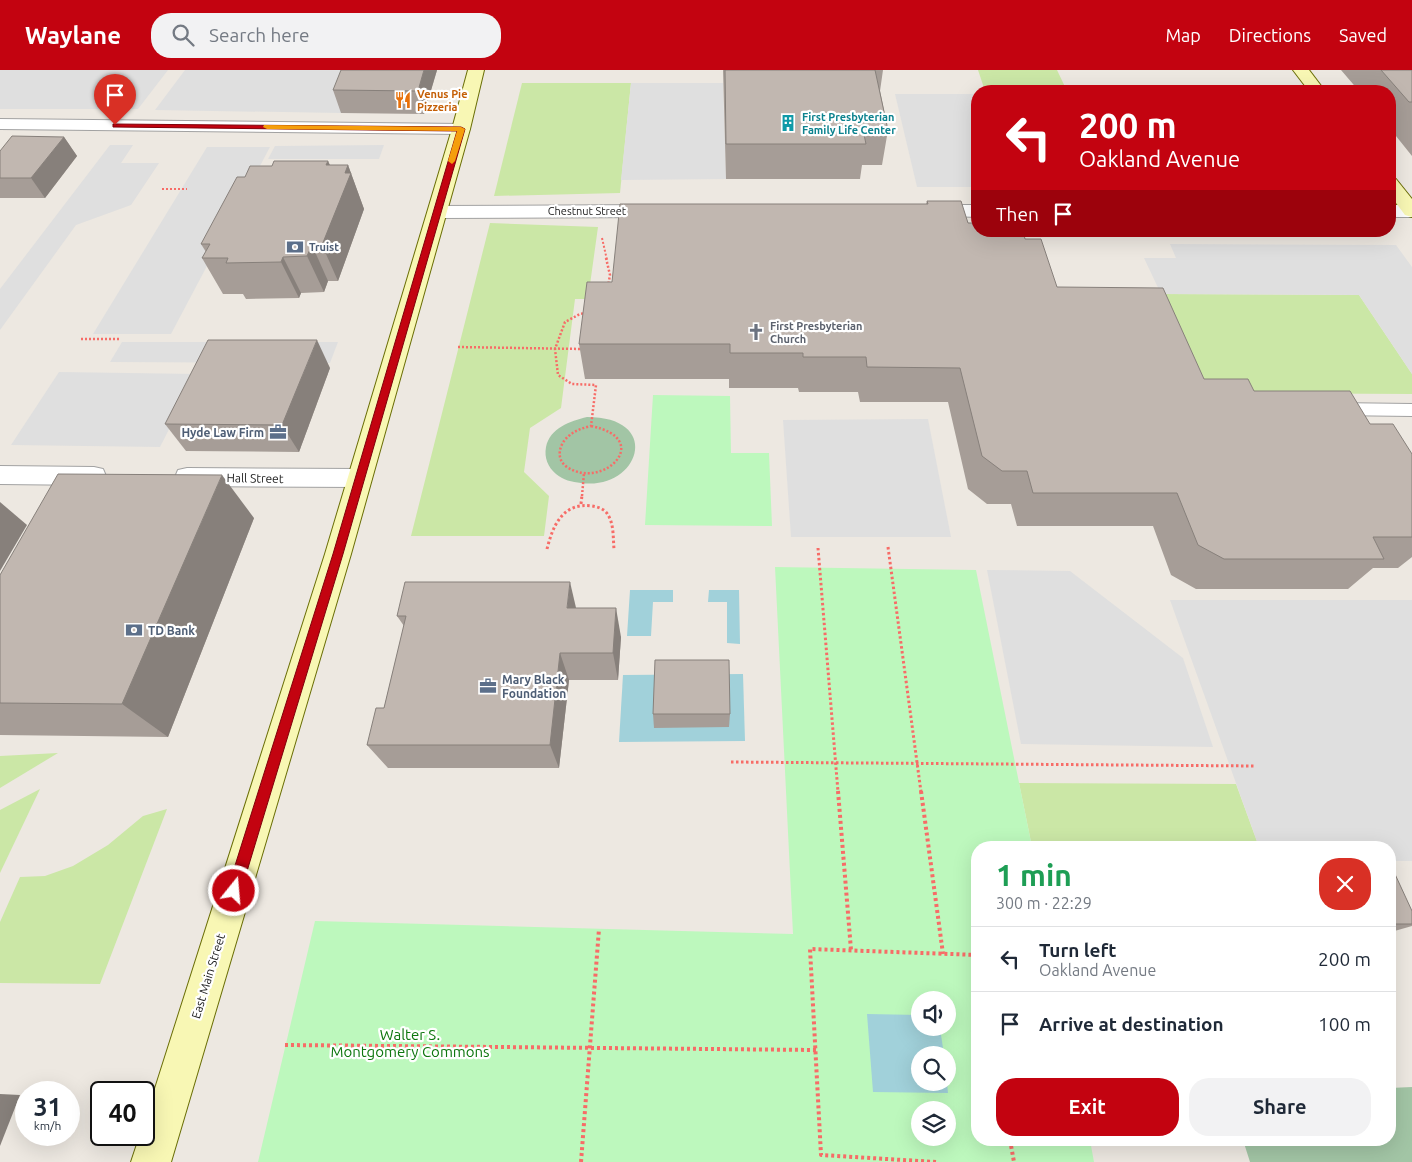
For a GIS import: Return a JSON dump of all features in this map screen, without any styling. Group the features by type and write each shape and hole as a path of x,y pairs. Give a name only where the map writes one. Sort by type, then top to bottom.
{"street":[{"name":"East Main Street","path":"151,1162 360,478 461,129 476,70"},
{"path":"1301,70 1312,85"},
{"path":"0,124 461,129"},
{"path":"1396,191 1412,211"},
{"name":"Chestnut Street","path":"437,212 671,211"},
{"path":"908,211 971,211"},
{"path":"1396,211 1412,211"},
{"path":"0,475 117,476"},
{"name":"Hall Street","path":"166,477 360,478"}],"lane":[{"path":"1318,409 1412,410"}],"path":[{"path":"162,189 187,189"},
{"path":"603,233 602,242 610,275 607,294"},
{"path":"588,313 580,314 564,322 554,349 558,374 572,384 596,385 591,426"},
{"path":"81,339 119,338"},
{"path":"458,348 588,349"},
{"path":"591,426 601,427 617,435 623,449 620,457 614,464 605,470 584,473 573,471 565,466 560,459 558,451 560,444 572,431 591,426"},
{"path":"581,504 584,473"},
{"path":"547,549 552,528 564,511 581,504 598,507 607,513 612,526 614,549"},
{"path":"888,547 943,954"},
{"path":"818,548 851,950"},
{"path":"731,762 1256,766"},
{"path":"580,1162 599,929"},
{"path":"936,1162 821,1155 810,949 971,955"},
{"path":"285,1045 816,1050"},
{"path":"1011,1146 1014,1162"}],"green space":[{"path":"978,70 1057,70 1064,85 983,85"},
{"path":"522,83 631,83 620,193 494,196"},
{"path":"490,223 598,227 588,299 575,299 561,408 530,428 524,472 549,496 544,536 411,536"},
{"path":"1161,294 1359,295 1412,374 1412,394 1206,393"},
{"path":"653,395 730,396 731,453 769,453 772,526 645,525"},
{"path":"587,417 611,420 627,428 634,440 635,453 629,466 617,476 601,482 581,483 565,479 553,471 546,459 548,440 556,430 568,423"},
{"name":"Walter S. Montgomery Commons","path":"775,567 976,570 1031,841 971,841 971,1146 1091,1146 1094,1162 258,1162 315,921 793,934"},
{"path":"58,753 0,788 0,756"},
{"path":"1019,783 1236,784 1257,841 1031,841"},
{"path":"40,789 0,873 0,810"},
{"path":"167,809 100,984 0,983 0,922 20,877 45,876 73,866 108,845 143,816"},
{"path":"1412,1087 1412,1162 1250,1162 1245,1146 1396,1146 1396,1088"}],"shaded area":[{"path":"0,70 168,70 138,109 0,109"},
{"path":"185,70 384,70 356,76 341,113 155,110"},
{"path":"631,83 723,83 726,179 621,180"},
{"path":"895,94 971,94 971,187 917,187"},
{"path":"110,145 133,145 121,163 159,163 131,205 76,225 0,330 0,289"},
{"path":"384,145 379,159 268,159 275,146"},
{"path":"207,147 270,147 171,334 93,334"},
{"path":"1170,244 1396,245 1412,267 1412,374 1359,295 1161,294 1144,258 1176,258"},
{"path":"122,342 338,342 330,363 110,362"},
{"path":"59,372 197,374 160,447 11,445"},
{"path":"928,419 951,537 791,537 783,420"},
{"path":"987,570 1070,571 1183,658 1213,747 1021,744"},
{"path":"1170,600 1412,600 1412,861 1396,861 1396,841 1257,841"}],"water":[{"path":"630,590 673,590 673,602 653,602 651,636 627,636"},
{"path":"709,590 739,590 740,644 727,643 727,602 708,602"},
{"path":"743,674 745,741 619,742 623,675"},
{"path":"867,1014 911,1015 911,1036 941,1036 943,1046 911,1046 911,1091 948,1091 948,1093 873,1092"}],"building":[{"path":"341,70 424,70 418,91 333,90"},
{"name":"First Presbyterian Family Life Center","path":"725,70 875,70 888,130 863,130 866,144 726,144"},
{"path":"1381,70 1412,70 1412,102 1409,102"},
{"path":"12,136 64,137 31,178 0,178 0,151"},
{"path":"274,161 328,161 326,165 348,165 345,173 351,173 322,245 312,245 307,256 283,257 281,262 226,263 228,258 202,258 210,244 201,244 237,177 245,177 250,166 272,166"},
{"path":"927,201 961,201 968,223 971,223 971,237 1024,237 1025,239 1041,239 1057,287 1163,288 1204,379 1248,379 1254,391 1350,391 1370,424 1393,424 1412,454 1412,537 1373,537 1384,559 1224,559 1198,545 1177,493 1033,493 1027,471 1002,471 982,456 960,368 867,367 866,357 803,357 803,353 730,353 730,344 579,344 587,282 612,282 620,204 928,204"},
{"path":"208,340 317,340 282,425 165,424"},
{"path":"58,474 222,475 122,704 0,703 0,575"},
{"path":"405,582 570,582 567,608 616,608 613,653 560,653 550,745 367,745 376,708 384,708 406,616 397,616"},
{"path":"655,660 729,660 730,714 653,714"},
{"path":"1396,876 1412,911 1412,924 1396,924"}],"slow traffic":[{"path":"267,127 461,129 452,161"}],"place":[{"name":"Venus Pie Pizzeria","path":"403,100"},
{"name":"First Presbyterian Family Life Center","path":"788,123"},
{"name":"Truist","path":"295,247"},
{"name":"First Presbyterian Church","path":"756,332"},
{"name":"Hyde Law Firm","path":"278,432"},
{"name":"TD Bank","path":"134,630"},
{"name":"Mary Black Foundation","path":"488,686"}],"route":[{"path":"115,125 461,129 338,554 234,891"}]}
